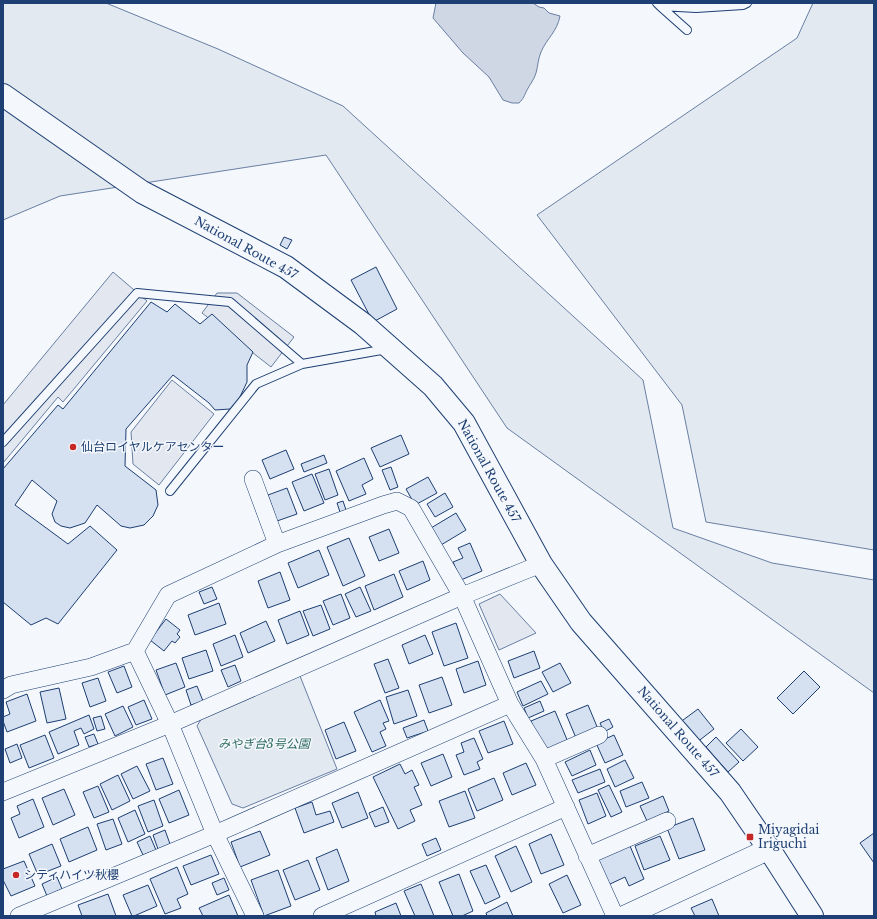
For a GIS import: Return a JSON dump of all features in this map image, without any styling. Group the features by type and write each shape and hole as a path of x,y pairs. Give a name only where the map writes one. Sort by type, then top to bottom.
{"highway":[{"name":"National Route 457","path":"3,95 142,192 286,267 363,324 433,386 464,423 541,564 581,622 730,792 812,916"}],"street":[{"path":"253,479 277,544"},
{"path":"3,690 11,685 91,667 134,651 168,595 277,544 397,501 411,508 462,596 510,704 544,759 614,916"},
{"path":"3,792 170,724 462,596 541,564"},
{"path":"134,651 170,724 215,834 254,916"},
{"path":"19,916 215,834 510,704"},
{"path":"544,759 599,735"},
{"path":"322,916 566,807"},
{"path":"587,856 667,821"},
{"path":"625,916 769,849"}],"lane":[{"path":"658,4 696,8 743,5 747,3"},
{"path":"658,4 687,30"},
{"path":"3,442 137,294 230,302 302,364"},
{"path":"170,491 256,384 302,364 391,348"}],"green space":[{"path":"3,3 106,3 218,49 343,106 643,380 673,528 772,563 874,580 874,693 507,428 326,155 60,196 3,220"},
{"path":"813,3 874,3 874,550 706,522 682,405 537,215 797,38"},
{"name":"みやぎ台3号公園","path":"300,676 337,769 243,808 232,804 197,726 203,716"}],"shaded area":[{"path":"436,3 533,3 544,8 549,13 560,16 557,26 541,52 534,78 519,103 512,103 503,100 489,77 463,53 433,18"},
{"path":"113,272 147,301 63,402 58,397 3,463 3,405"},
{"path":"217,293 237,293 294,337 271,367 202,313"},
{"path":"172,380 214,414 159,485 133,464 131,432"},
{"path":"500,594 536,633 499,650 479,604"}],"building":[{"path":"284,237 292,240 287,249 280,245"},
{"path":"376,267 397,309 373,322 351,280"},
{"name":"仙台ロイヤルケアセンター","path":"151,302 167,312 175,304 200,324 212,314 253,352 247,365 247,382 239,399 230,409 215,410 209,403 173,375 126,429 125,466 156,490 158,505 153,516 144,525 130,528 121,526 97,505 85,523 70,528 61,526 55,522 52,514 57,501 32,480 15,505 68,544 90,526 117,550 58,624 46,618 31,625 3,602 3,469 58,405 63,409"},
{"path":"401,435 409,454 380,467 371,448"},
{"path":"286,450 294,469 270,479 262,460"},
{"path":"324,455 327,463 304,472 301,464"},
{"path":"364,458 373,479 362,485 366,494 349,501 336,471"},
{"path":"391,467 398,487 390,490 382,470"},
{"path":"329,469 338,495 325,500 315,474"},
{"path":"312,474 324,503 304,511 292,482"},
{"path":"428,477 437,493 415,505 406,489"},
{"path":"287,488 297,514 277,521 268,495"},
{"path":"445,493 453,507 435,517 427,504"},
{"path":"343,501 346,510 340,512 337,503"},
{"path":"456,513 466,530 441,545 431,528"},
{"path":"389,529 399,553 379,561 369,537"},
{"path":"349,538 365,576 343,586 327,547"},
{"path":"470,543 482,571 461,580 453,562 463,558 458,548"},
{"path":"319,550 329,575 298,588 288,563"},
{"path":"423,561 430,580 407,590 399,571"},
{"path":"280,572 290,600 268,608 258,581"},
{"path":"394,574 403,597 374,610 365,586"},
{"path":"212,587 217,599 204,604 199,592"},
{"path":"360,587 371,611 356,617 345,594"},
{"path":"341,594 350,618 333,625 323,601"},
{"path":"219,603 226,624 195,635 188,615"},
{"path":"321,605 330,629 313,636 303,611"},
{"path":"300,611 309,635 287,644 278,620"},
{"path":"166,619 180,630 177,634 180,637 175,643 172,641 164,651 150,640"},
{"path":"266,621 275,641 248,653 240,633"},
{"path":"456,623 468,658 444,666 432,632"},
{"path":"235,635 243,657 221,666 213,644"},
{"path":"425,635 433,654 409,664 402,645"},
{"path":"206,650 213,671 189,679 182,658"},
{"path":"534,651 540,668 514,678 508,661"},
{"path":"388,659 399,688 385,693 374,664"},
{"path":"478,661 486,685 464,693 456,669"},
{"path":"176,663 185,687 165,695 156,670"},
{"path":"560,663 571,683 553,692 542,672"},
{"path":"235,665 241,681 228,687 221,670"},
{"path":"124,666 132,687 117,693 108,672"},
{"path":"804,671 820,687 793,714 777,698"},
{"path":"442,677 452,705 429,713 419,685"},
{"path":"98,678 106,701 90,707 82,683"},
{"path":"541,681 548,694 523,706 517,692"},
{"path":"197,686 203,701 191,705 186,690"},
{"path":"59,688 66,719 47,723 40,692"},
{"path":"408,690 417,716 394,724 386,697"},
{"path":"27,694 36,721 7,732 3,721 3,717 10,714 6,702"},
{"path":"144,700 152,719 136,725 128,707"},
{"path":"380,700 389,721 383,723 386,729 380,732 386,746 372,752 354,712"},
{"path":"540,701 544,711 528,718 524,708"},
{"path":"588,705 598,729 576,738 566,714"},
{"path":"123,706 133,727 115,736 105,714"},
{"path":"698,709 714,729 696,743 679,723"},
{"path":"555,711 568,742 543,752 531,721"},
{"path":"89,715 94,729 84,734 81,728 74,731 79,745 58,754 49,732"},
{"path":"101,716 105,729 97,731 93,718"},
{"path":"609,719 613,727 604,732 600,723"},
{"path":"424,720 428,731 407,738 403,728"},
{"path":"504,721 513,744 488,753 479,731"},
{"path":"344,722 356,751 336,759 325,730"},
{"path":"741,729 758,747 743,761 726,743"},
{"path":"94,734 98,744 89,747 85,737"},
{"path":"45,735 54,758 29,768 20,745"},
{"path":"614,735 623,755 605,763 596,743"},
{"path":"716,737 739,762 728,772 706,747"},
{"path":"474,738 483,759 477,762 480,769 464,775 456,755 464,752 461,743"},
{"path":"17,744 22,758 10,763 5,749"},
{"path":"590,750 596,765 572,776 565,762"},
{"path":"443,754 452,777 431,786 421,763"},
{"path":"163,758 173,784 156,790 146,764"},
{"path":"625,760 634,778 615,787 607,769"},
{"path":"526,763 536,785 512,795 503,773"},
{"path":"400,764 405,774 412,770 419,785 414,787 422,805 410,810 415,821 398,829 373,777"},
{"path":"137,766 150,791 133,799 121,774"},
{"path":"600,769 605,782 578,793 572,780"},
{"path":"118,775 130,801 112,810 100,784"},
{"path":"494,778 503,800 477,811 468,789"},
{"path":"642,782 649,798 626,807 620,791"},
{"path":"609,785 622,812 611,817 598,790"},
{"path":"98,786 109,812 94,818 83,792"},
{"path":"64,789 75,815 53,825 42,798"},
{"path":"179,790 189,815 169,823 159,799"},
{"path":"465,791 475,818 449,827 439,801"},
{"path":"358,792 368,818 342,828 332,803"},
{"path":"597,793 606,816 588,824 579,800"},
{"path":"663,796 669,811 647,821 640,806"},
{"path":"33,799 44,827 19,838 11,818 20,814 17,806"},
{"path":"154,800 163,826 148,832 138,806"},
{"path":"312,802 316,815 330,811 334,822 304,833 295,808"},
{"path":"383,807 389,822 375,827 369,813"},
{"path":"135,810 145,834 128,842 118,818"},
{"path":"693,818 705,850 679,859 667,828"},
{"path":"113,819 122,844 106,850 97,824"},
{"path":"88,827 97,850 69,862 60,839"},
{"path":"165,830 170,844 158,849 153,835"},
{"path":"260,831 270,855 240,867 231,842"},
{"path":"874,833 874,863 860,843"},
{"path":"551,834 564,865 541,874 529,844"},
{"path":"150,836 156,850 143,855 137,842"},
{"path":"660,836 670,860 644,870 635,846"},
{"path":"436,838 441,850 427,856 422,844"},
{"path":"52,844 61,866 38,875 29,854"},
{"path":"516,846 532,882 511,892 495,856"},
{"path":"630,846 644,879 629,886 625,877 608,885 597,860"},
{"path":"337,849 349,881 328,890 316,858"},
{"path":"211,855 219,874 191,885 183,866"},
{"path":"308,860 320,890 295,900 283,870"},
{"name":"シティハイツ秋櫻","path":"24,861 35,886 11,896 3,880 3,869"},
{"path":"486,865 500,897 485,904 470,871"},
{"path":"177,867 188,894 177,899 181,908 165,914 150,879"},
{"path":"278,870 291,906 264,916 251,880"},
{"path":"459,874 473,911 462,916 453,916 439,882"},
{"path":"567,875 581,905 563,913 549,884"},
{"path":"57,877 62,889 47,896 42,884"},
{"path":"224,878 229,890 217,895 212,883"},
{"path":"421,884 434,916 415,916 404,891"},
{"path":"148,885 157,906 132,916 123,895"},
{"path":"108,894 116,916 82,916 78,905"},
{"path":"229,895 238,916 203,916 199,908"},
{"path":"712,899 719,916 695,916 691,908"},
{"path":"507,902 513,916 487,916 486,913"},
{"path":"396,903 401,916 376,916 375,912"}],"place":[{"name":"仙台ロイヤルケアセンター","path":"73,447"},
{"name":"Miyagidai Iriguchi","path":"750,837"},
{"name":"シティハイツ秋櫻","path":"16,875"}]}
